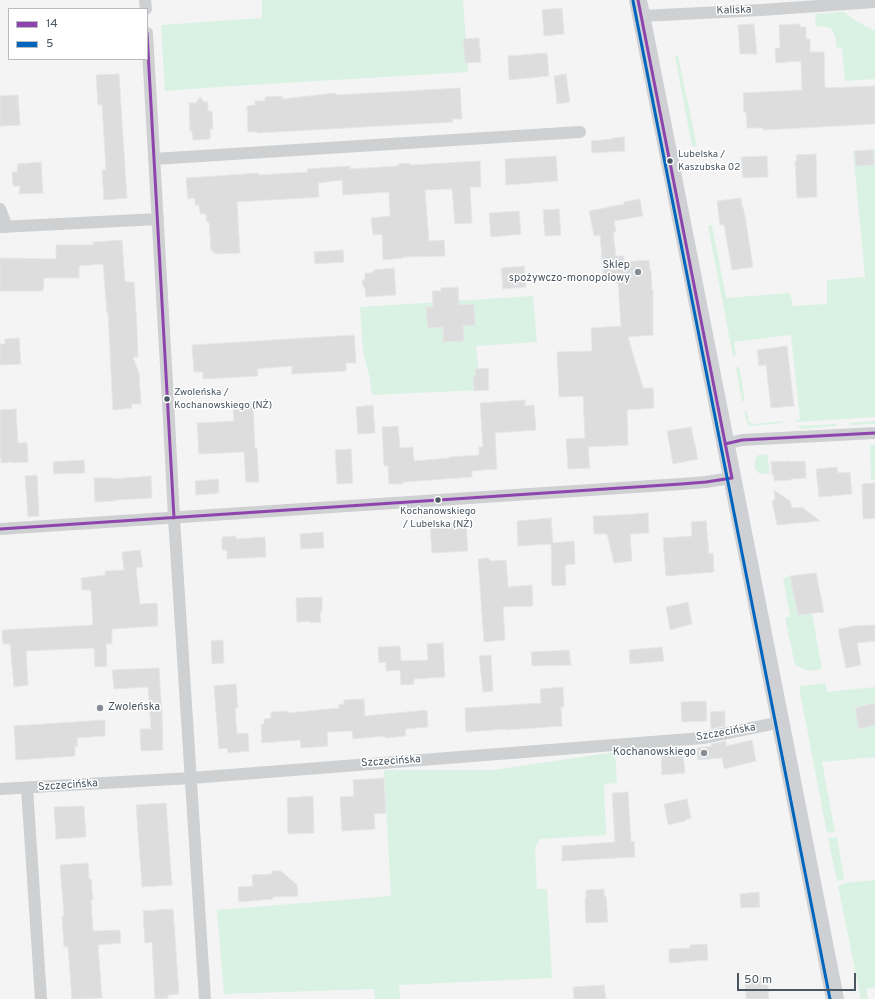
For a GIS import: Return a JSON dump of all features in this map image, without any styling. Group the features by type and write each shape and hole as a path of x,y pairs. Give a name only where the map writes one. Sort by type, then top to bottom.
{"main road":[{"path":"640,8 835,999"}],"street":[{"name":"Kaliska","path":"640,8 761,10 875,2"},
{"path":"148,52 174,518 205,999"},
{"path":"154,159 580,132"},
{"path":"0,209 3,227 158,219"},
{"path":"725,444 742,440 875,433"},
{"path":"0,529 681,484 732,478"},
{"name":"Szczecińska","path":"0,789 191,778 703,738 781,722"},
{"path":"26,788 41,999"}],"green space":[{"path":"262,0 463,0 468,72 165,91 161,25 262,18"},
{"path":"844,12 856,21 875,30 875,79 845,81 842,48 836,47 836,39 832,29 816,26 815,14"},
{"path":"678,56 697,147 692,146 675,57"},
{"path":"875,149 875,417 796,422 795,420 800,419 791,335 734,342 736,355 733,356 708,226 712,225 726,298 790,293 793,306 827,304 827,280 865,277 853,151"},
{"path":"533,296 537,342 476,346 481,390 372,395 370,379 363,351 360,307"},
{"path":"739,366 745,402 742,401 736,368"},
{"path":"747,411 749,422 754,424 783,421 783,423 750,426 744,412"},
{"path":"875,421 875,424 851,425 849,423"},
{"path":"838,424 836,426 801,429 798,426"},
{"path":"870,445 875,445 875,479 871,480"},
{"path":"767,454 770,473 760,474 755,469 755,459 758,455"},
{"path":"790,576 812,613 822,669 808,671 795,665 785,618 790,616 783,578"},
{"path":"825,683 827,692 875,687 875,757 822,762 835,832 827,833 799,687"},
{"path":"615,752 617,783 604,784 606,835 540,839 535,848 537,889 547,889 552,978 399,985 400,999 375,999 374,989 224,994 217,910 391,896 384,770 493,770"},
{"path":"837,837 844,879 837,881 828,838"},
{"path":"875,880 875,987 866,989 868,999 861,999 838,886 845,883"}],"building":[{"path":"562,8 564,34 544,36 542,10"},
{"path":"754,24 757,54 740,54 738,25"},
{"path":"800,24 800,27 806,27 806,39 810,39 810,52 824,52 825,88 875,86 875,124 763,130 763,128 747,128 743,93 802,90 801,61 776,63 775,48 780,48 779,25"},
{"path":"479,38 481,62 465,63 463,39"},
{"path":"547,53 549,76 509,80 508,56"},
{"path":"119,74 127,198 104,200 102,170 106,170 102,105 98,105 96,75"},
{"path":"566,74 570,102 557,104 554,76"},
{"path":"460,88 462,119 452,119 453,122 258,133 248,132 247,106 255,105 255,101 265,101 265,97 282,96 282,99 335,93 336,95"},
{"path":"18,95 20,125 0,126 0,96"},
{"path":"200,97 204,102 208,102 208,111 212,111 213,129 210,129 210,139 193,140 192,131 190,131 189,103 196,103"},
{"path":"624,137 625,151 592,153 591,141"},
{"path":"873,150 874,165 856,166 855,151"},
{"path":"816,154 817,197 797,198 796,155"},
{"path":"556,156 558,181 506,185 505,159"},
{"path":"767,156 768,177 743,178 741,157"},
{"path":"480,161 481,187 470,187 472,223 455,224 452,189 425,190 429,241 444,240 445,256 403,257 383,260 382,234 373,235 371,218 390,216 389,192 343,195 342,180 318,183 319,197 237,202 240,253 216,254 211,250 209,222 207,222 206,214 200,214 199,205 195,205 195,198 188,199 186,178 259,173 259,175 308,172 307,169 350,166 350,169 398,166 398,164 410,163 410,165"},
{"path":"41,162 43,193 19,194 20,186 13,186 12,172 17,172 18,164"},
{"path":"741,198 753,267 732,270 724,225 720,225 717,201"},
{"path":"640,199 643,216 614,221 616,232 613,232 616,256 624,256 624,262 649,260 653,290 653,335 628,337 643,388 653,388 654,408 627,410 628,445 588,447 590,468 568,469 566,439 585,438 583,396 559,397 557,352 592,351 591,328 621,326 618,283 616,283 616,281 604,282 600,235 594,236 589,211 624,204 624,202"},
{"path":"559,209 561,235 545,236 543,210"},
{"path":"519,211 521,234 491,237 489,213"},
{"path":"122,240 125,282 134,282 138,357 133,357 139,373 141,404 131,404 132,408 113,410 108,313 103,264 79,266 79,278 44,278 43,291 0,291 0,258 56,259 56,245 93,245 93,242"},
{"path":"343,250 344,262 315,264 314,252"},
{"path":"524,266 526,287 503,289 501,268"},
{"path":"394,268 396,295 366,297 365,288 362,281 365,279 365,273 372,273 374,270"},
{"path":"458,287 459,305 474,304 475,325 463,326 464,341 443,342 443,327 428,328 426,307 433,307 432,291 441,291 441,288"},
{"path":"354,335 356,363 346,363 346,371 292,374 292,366 257,369 258,376 203,379 203,372 194,372 192,345"},
{"path":"19,338 21,364 0,365 0,344 5,344 5,339"},
{"path":"787,346 794,406 771,408 766,365 759,366 757,350"},
{"path":"488,368 489,390 474,391 473,376 476,376 475,369"},
{"path":"525,400 525,406 534,405 536,430 495,433 497,469 472,471 472,477 389,484 388,466 384,466 382,427 398,426 400,448 413,447 414,461 479,455 479,447 483,447 480,403"},
{"path":"253,405 255,449 257,448 259,482 246,482 244,452 199,454 197,423 234,421 233,406"},
{"path":"373,405 375,433 358,434 356,407"},
{"path":"16,409 18,443 27,442 28,462 1,463 0,410"},
{"path":"691,427 698,459 673,464 667,431"},
{"path":"351,449 353,483 337,484 335,450"},
{"path":"84,460 85,473 54,474 53,462"},
{"path":"805,461 806,478 774,481 771,462"},
{"path":"837,467 838,473 850,472 852,494 819,497 816,469"},
{"path":"37,475 39,516 28,517 25,476"},
{"path":"151,476 152,498 95,502 94,478 112,479"},
{"path":"218,479 219,493 196,495 195,481"},
{"path":"875,483 875,518 863,519 862,484"},
{"path":"774,490 790,501 792,508 802,507 820,521 777,525 772,501 775,500"},
{"path":"648,513 649,533 630,534 632,561 614,563 607,534 594,534 593,516"},
{"path":"551,518 553,543 574,541 575,564 565,565 566,585 552,586 551,544 518,546 517,521"},
{"path":"706,521 709,554 713,553 714,572 666,576 663,538 692,536 691,522"},
{"path":"466,524 468,551 432,553 430,526"},
{"path":"323,532 324,548 301,549 300,534"},
{"path":"236,536 236,539 265,537 266,557 227,559 227,550 222,550 222,537"},
{"path":"140,550 143,567 136,568 140,604 157,603 158,626 112,629 112,644 106,644 107,666 95,667 94,648 26,651 28,685 14,687 10,644 3,644 2,630 93,625 91,590 82,590 81,578 105,575 105,571 124,570 122,552"},
{"path":"488,558 491,561 506,560 508,587 532,585 533,606 503,607 505,640 484,642 478,559"},
{"path":"816,573 824,612 798,615 790,576"},
{"path":"322,597 322,612 320,612 321,622 297,622 296,598"},
{"path":"688,602 692,624 670,630 666,607"},
{"path":"875,625 875,641 857,643 861,665 846,668 838,629 854,626"},
{"path":"223,640 224,663 212,664 211,641"},
{"path":"443,643 445,677 414,679 414,684 401,685 400,670 386,671 386,662 379,663 378,647 400,646 401,661 428,660 427,644"},
{"path":"662,647 664,661 630,664 629,650"},
{"path":"569,650 571,665 532,666 531,652"},
{"path":"491,655 493,691 483,692 479,656"},
{"path":"159,668 163,750 141,751 140,729 151,729 148,687 114,689 112,670"},
{"path":"236,684 238,708 235,708 237,734 248,733 249,751 228,753 227,748 219,749 214,686"},
{"path":"563,687 564,707 561,707 562,726 466,732 465,708 541,703 540,689"},
{"path":"364,699 365,716 427,710 428,727 405,729 406,736 385,738 385,736 353,739 352,731 327,732 328,746 301,748 300,740 262,743 261,725 264,724 264,719 271,718 271,712 288,711 288,713 339,708 338,705 344,704 344,700"},
{"path":"706,701 707,721 682,722 681,702"},
{"path":"875,703 875,725 859,729 855,708"},
{"path":"725,711 725,726 711,729 710,712"},
{"path":"105,720 105,736 77,738 78,746 75,746 75,756 16,760 14,726"},
{"path":"752,740 756,761 724,769 722,758 698,760 697,748 712,746 711,744 726,741 726,746"},
{"path":"683,753 685,773 662,775 661,754"},
{"path":"384,778 386,813 374,814 375,829 342,831 340,797 354,796 353,780"},
{"path":"628,792 631,842 634,841 635,857 562,861 562,846 615,842 612,793"},
{"path":"313,796 314,833 288,834 287,798"},
{"path":"687,799 691,818 668,825 664,804"},
{"path":"166,803 172,885 142,887 136,805"},
{"path":"84,806 86,837 56,839 54,807"},
{"path":"88,863 93,900 91,900 93,931 120,930 121,943 98,945 102,998 72,999 68,947 64,947 62,916 64,916 60,865"},
{"path":"272,871 281,871 297,885 298,896 273,897 273,899 239,902 238,887 253,886 252,875 272,874"},
{"path":"604,889 608,922 586,923 586,890"},
{"path":"759,892 760,907 741,908 740,894"},
{"path":"173,909 179,994 168,995 168,998 155,999 152,942 145,943 143,911"},
{"path":"707,944 708,960 669,963 669,949 690,948 690,945"},
{"path":"767,976 769,999 746,999 745,982 750,982 750,977"},
{"path":"604,985 606,999 574,999 573,987"}],"transit line":[{"name":"14","path":"638,0 732,478"},
{"name":"5","path":"633,1 830,999"},
{"name":"14","path":"148,51 174,518"},
{"name":"14","path":"725,444 742,440 875,433"},
{"name":"14","path":"0,529 681,484 732,478"}],"place":[{"name":"Lubelska / Kaszubska 02","path":"670,161"},
{"name":"Sklep spożywczo-monopolowy","path":"638,272"},
{"name":"Zwoleńska / Kochanowskiego (NŻ)","path":"167,399"},
{"name":"Kochanowskiego / Lubelska (NŻ)","path":"438,500"},
{"name":"Zwoleńska","path":"100,708"},
{"name":"Kochanowskiego","path":"704,753"}]}
